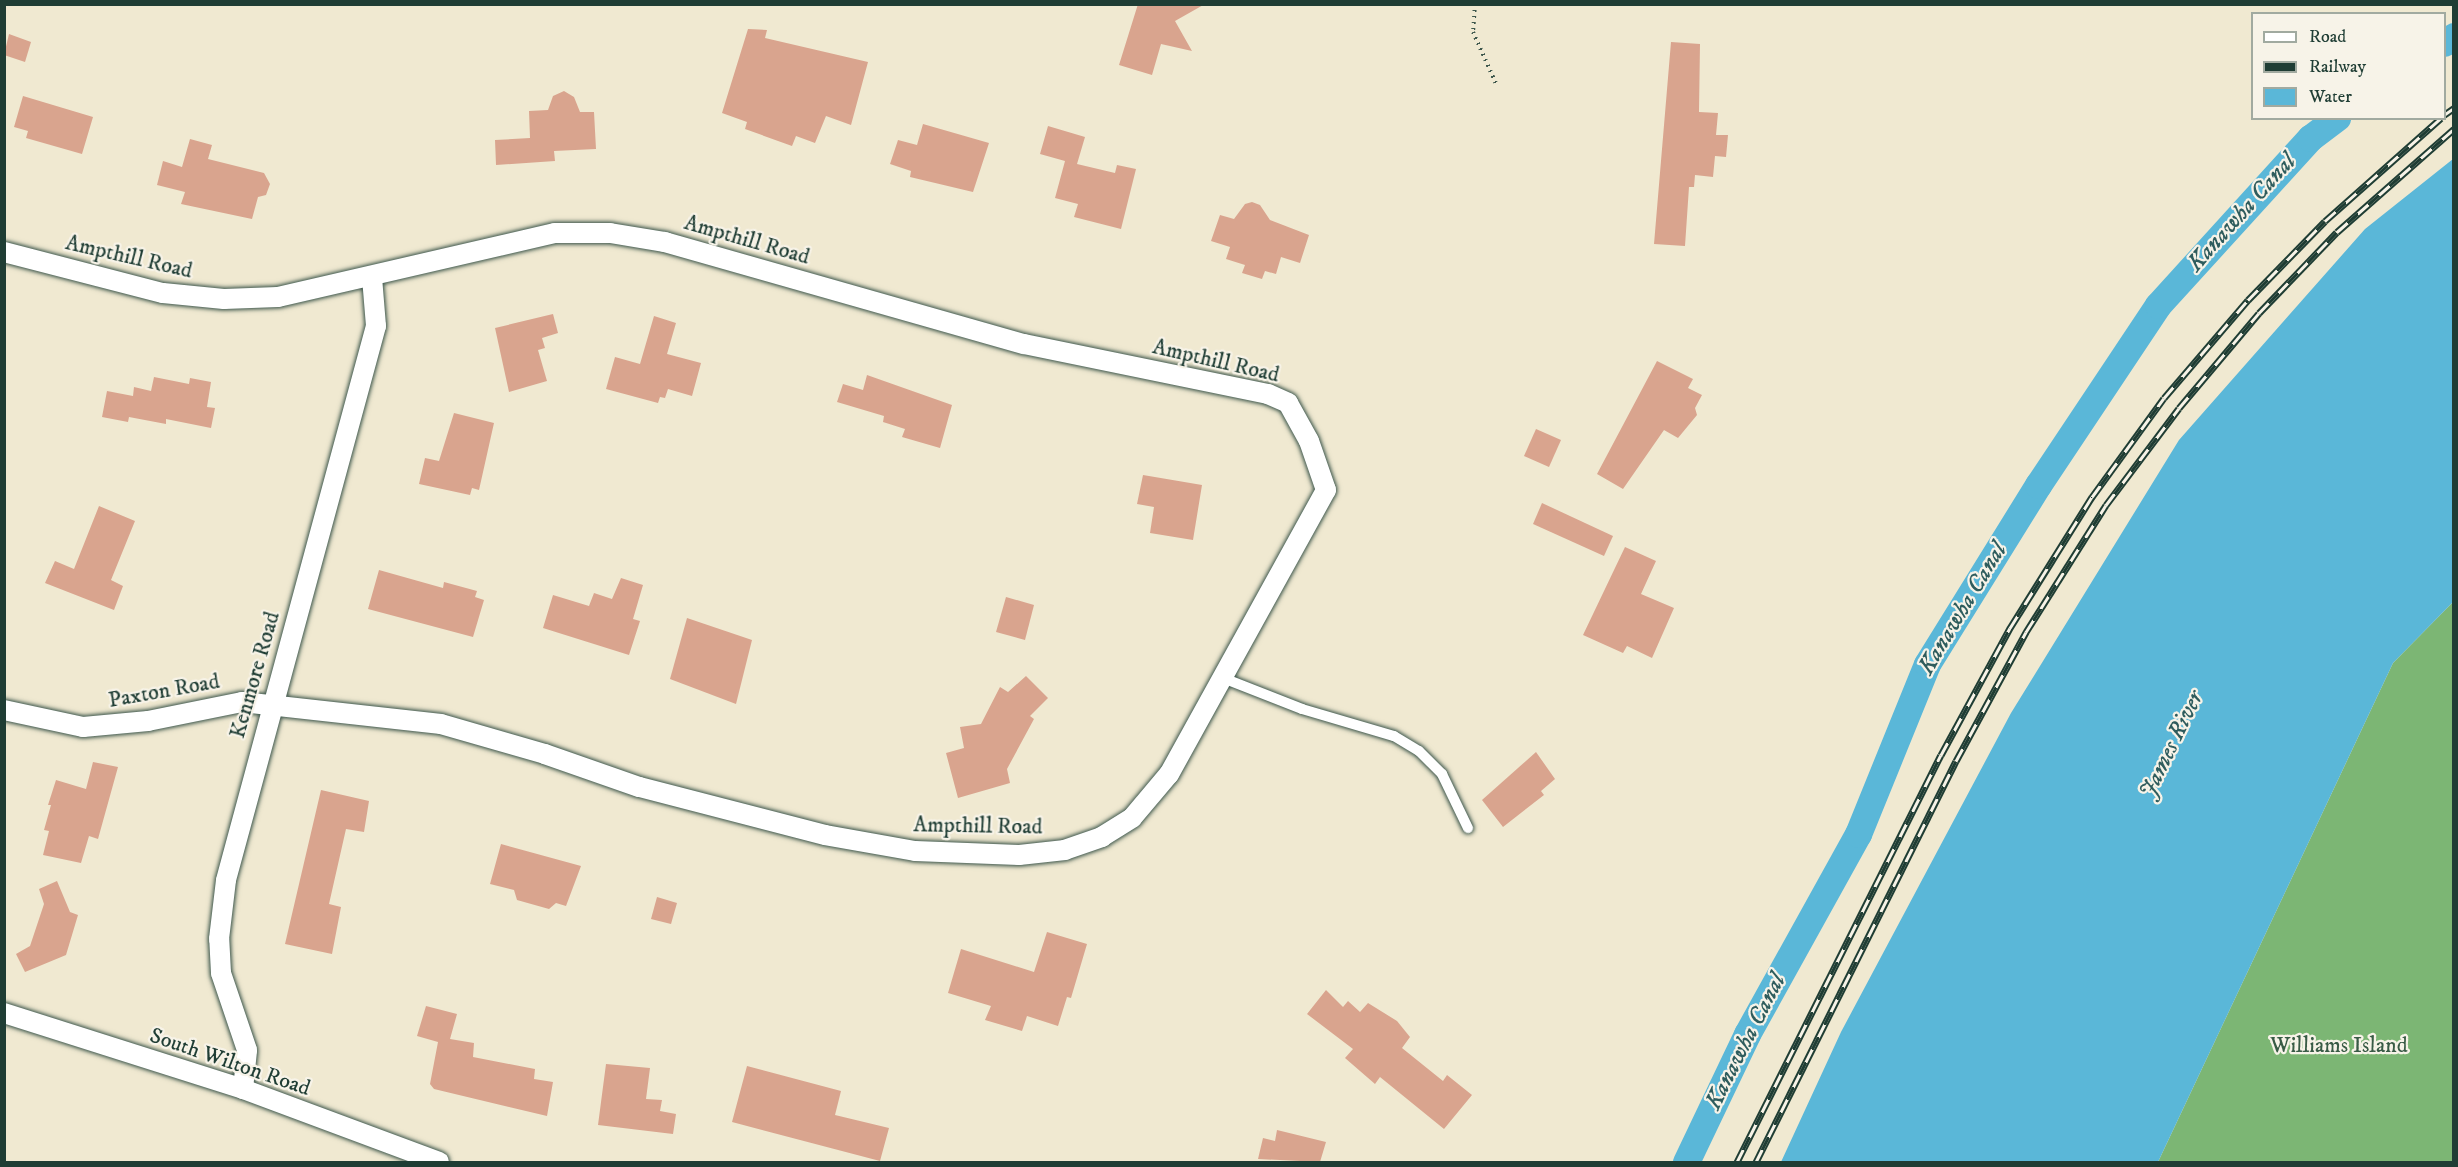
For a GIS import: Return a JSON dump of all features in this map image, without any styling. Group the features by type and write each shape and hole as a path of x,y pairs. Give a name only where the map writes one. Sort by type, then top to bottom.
{"street":[{"name":"Ampthill Road","path":"4,252 163,293 224,299 278,297 555,233 610,233 665,242 1024,344 1268,394 1288,403 1310,441 1326,490 1169,774 1132,818 1102,837 1065,850 1018,855 915,851 825,835 639,787 545,754 441,724"},
{"name":"Kenmore Road","path":"243,1089 247,1050 221,973 219,939 226,880 271,705 376,326 372,276"},
{"name":"Paxton Road","path":"4,710 83,727 148,721 242,702 441,724"},
{"name":"South Wilton Road","path":"4,1014 243,1089 439,1162"}],"lane":[{"path":"1223,678 1302,710 1394,736 1419,751 1442,774 1468,828"}],"path":[{"path":"1475,4 1473,32 1497,86"}],"green space":[{"name":"Williams Island","path":"2453,602 2453,1162 2158,1162 2393,663"}],"water":[{"name":"James River","path":"2453,159 2453,602 2393,663 2158,1162 1781,1162 1841,1032 2011,713 2179,440 2365,229"}],"building":[{"path":"1138,4 1205,4 1175,21 1192,51 1161,44 1152,75 1119,65"},
{"path":"748,29 767,30 765,38 868,62 851,125 826,116 815,143 796,136 792,146 745,129 747,122 722,113"},
{"path":"9,34 31,42 25,62 4,55"},
{"path":"1671,42 1700,44 1699,112 1718,113 1716,135 1728,135 1726,157 1715,156 1713,177 1695,175 1694,187 1689,187 1685,246 1654,244"},
{"path":"564,91 574,97 580,112 594,112 596,149 554,151 555,161 496,165 495,140 530,138 529,111 548,110 553,96"},
{"path":"23,96 93,117 82,154 26,138 28,131 14,127"},
{"path":"923,124 989,143 973,192 910,177 911,171 890,164 898,140 917,145"},
{"path":"1048,126 1085,137 1077,164 1115,173 1117,165 1136,169 1121,229 1074,217 1078,204 1055,198 1065,161 1040,154"},
{"path":"190,139 212,145 208,159 264,173 270,184 266,195 258,197 252,219 181,204 185,192 157,185 163,161 182,167"},
{"path":"1252,202 1260,205 1270,220 1309,235 1300,263 1281,257 1276,274 1265,271 1262,279 1242,273 1245,265 1226,259 1230,247 1211,241 1220,215 1234,219 1245,204"},
{"path":"553,314 558,333 542,338 545,348 538,350 547,381 509,392 495,328"},
{"path":"654,316 676,323 667,354 701,363 692,396 668,389 665,398 660,397 658,403 606,389 615,357 640,364"},
{"path":"1657,361 1693,379 1688,388 1702,395 1695,408 1697,415 1678,438 1664,430 1623,489 1597,474"},
{"path":"867,375 952,405 940,448 902,437 905,429 883,422 884,416 837,402 843,384 863,390"},
{"path":"154,377 189,384 190,378 211,382 207,407 215,408 211,428 166,419 166,424 129,417 128,422 102,417 107,391 133,396 134,387 151,391"},
{"path":"454,413 494,423 479,490 472,488 470,495 419,484 425,458 439,461"},
{"path":"1536,429 1561,440 1549,467 1524,456"},
{"path":"1143,475 1202,485 1193,540 1150,533 1154,507 1137,504"},
{"path":"1542,503 1613,536 1604,556 1533,524"},
{"path":"99,506 135,521 111,580 123,586 114,610 45,583 55,561 74,569"},
{"path":"1625,547 1656,561 1641,594 1674,608 1652,658 1627,646 1623,653 1583,635"},
{"path":"379,570 443,588 444,582 477,591 475,597 484,600 473,637 368,609"},
{"path":"621,578 643,585 633,619 640,621 629,655 543,628 553,595 589,606 594,593 612,599"},
{"path":"1006,597 1034,605 1025,640 996,632"},
{"path":"687,618 752,640 736,704 670,679"},
{"path":"1026,676 1048,698 1030,716 1034,719 1007,769 1010,783 958,798 946,753 964,748 960,727 981,724 1000,687 1008,692"},
{"path":"1536,752 1555,779 1541,791 1544,795 1503,827 1482,800"},
{"path":"93,762 118,767 98,839 89,836 81,863 43,855 49,831 44,830 51,805 48,805 56,780 86,789"},
{"path":"321,790 369,801 364,832 346,829 329,904 341,907 332,954 285,944"},
{"path":"501,844 581,866 566,906 556,903 549,909 517,900 514,890 490,884"},
{"path":"57,881 70,912 78,915 66,955 25,972 16,954 30,946 44,904 39,889"},
{"path":"657,897 677,903 671,924 651,919"},
{"path":"1047,932 1087,944 1071,998 1067,997 1058,1026 1027,1016 1022,1031 985,1020 991,1006 948,993 961,949 1034,972"},
{"path":"1326,990 1343,1007 1348,1001 1360,1012 1368,1003 1397,1021 1410,1037 1402,1048 1443,1081 1447,1075 1472,1095 1444,1129 1380,1077 1375,1084 1345,1058 1353,1049 1307,1014"},
{"path":"426,1006 457,1014 450,1039 474,1043 473,1057 535,1069 534,1079 553,1082 547,1116 434,1089 430,1084 438,1042 417,1036"},
{"path":"606,1064 650,1068 646,1099 662,1100 660,1111 676,1114 673,1134 598,1125"},
{"path":"747,1066 841,1091 835,1115 889,1128 880,1161 732,1122"},
{"path":"1277,1130 1326,1142 1320,1162 1258,1159 1263,1138 1275,1141"}],"waterway":[{"name":"Kanawha Canal","path":"2446,42 2454,36"},
{"name":"Kanawha Canal","path":"1686,1162 1747,1034 1858,834 1927,664 2038,485 2158,305 2310,138 2334,120"}],"railway":[{"path":"2446,114 2454,108"},
{"path":"1737,1162 1941,755 2010,628 2092,497 2164,398 2248,300 2325,221 2439,120"},
{"path":"1756,1162 1956,761 2026,632 2106,505 2179,408 2259,313 2337,232 2454,129"}]}
